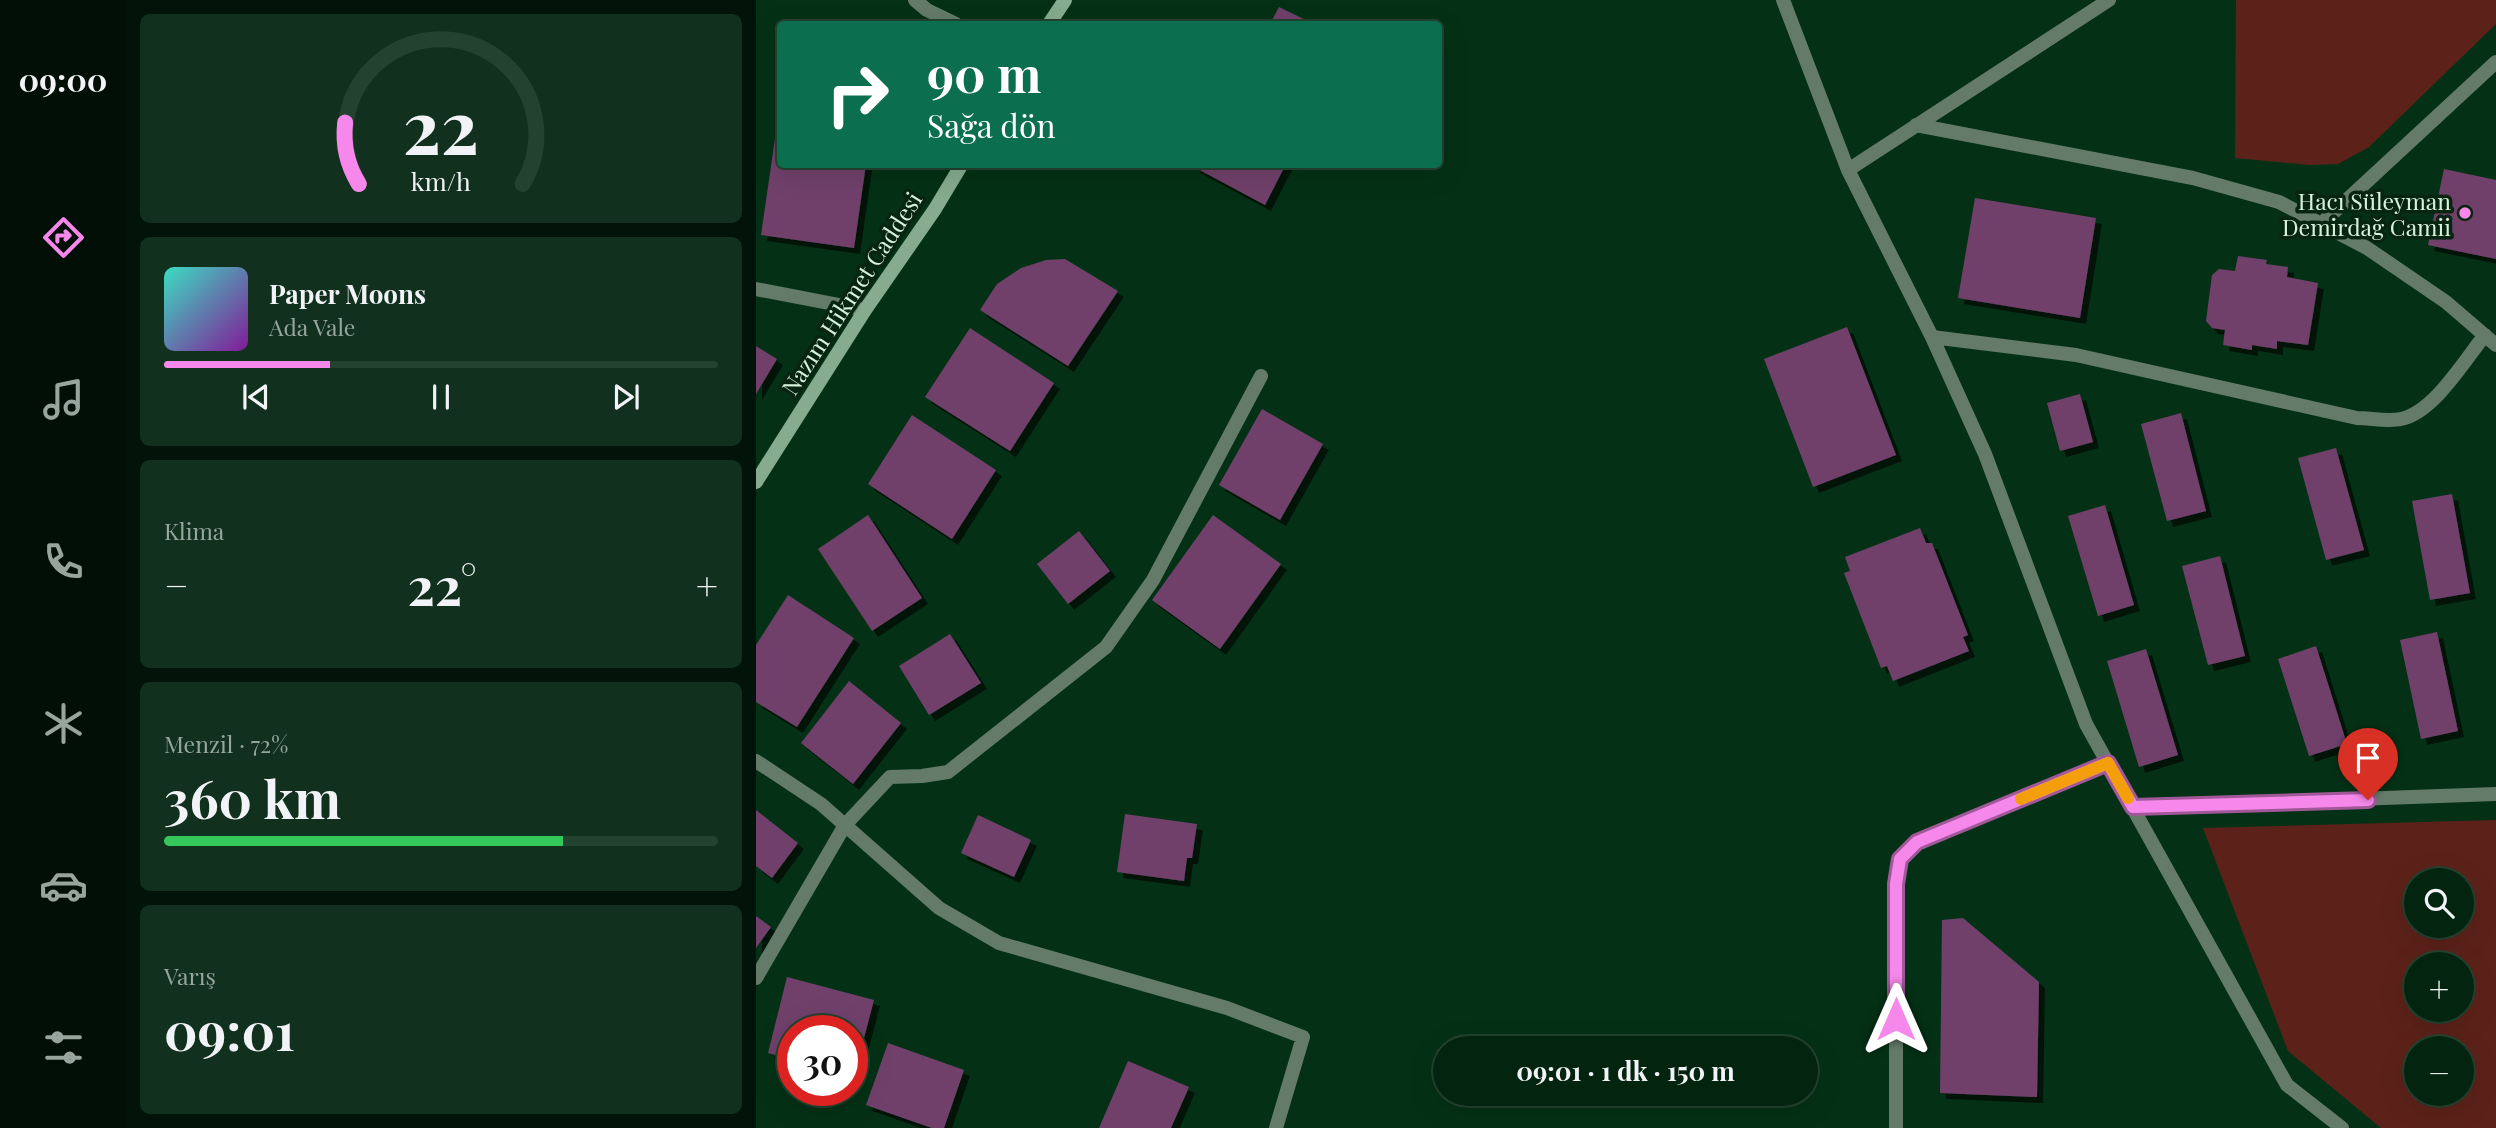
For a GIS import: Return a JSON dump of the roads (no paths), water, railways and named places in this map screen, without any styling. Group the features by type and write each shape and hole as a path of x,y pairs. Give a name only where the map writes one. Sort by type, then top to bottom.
{"street":[{"path":"915,0 927,10 950,21"},
{"path":"1051,21 1065,0"},
{"path":"1783,0 1848,170 1933,337 1984,454 2085,724 2287,1085 2342,1128"},
{"path":"1848,170 2109,0"},
{"path":"2322,223 2496,62"},
{"path":"1916,125 2193,178 2279,202 2367,248 2434,294 2490,340 2433,400 2400,419 2357,418 2076,355 1933,337"},
{"name":"Nazım Hikmet Caddesi","path":"756,482 865,310 935,209 960,168"},
{"path":"756,289 865,310"},
{"path":"756,978 845,825 890,777 948,772 1107,647 1153,580 1261,376"},
{"path":"756,761 821,804 939,908 999,943 1227,1008 1303,1037 1276,1128"},
{"path":"1896,1128 1896,884 1900,859 1917,842 2108,763"},
{"path":"2133,807 2496,794"}],"place":[{"name":"Hacı Süleyman Demirdağ Camii","path":"2465,213"}]}
